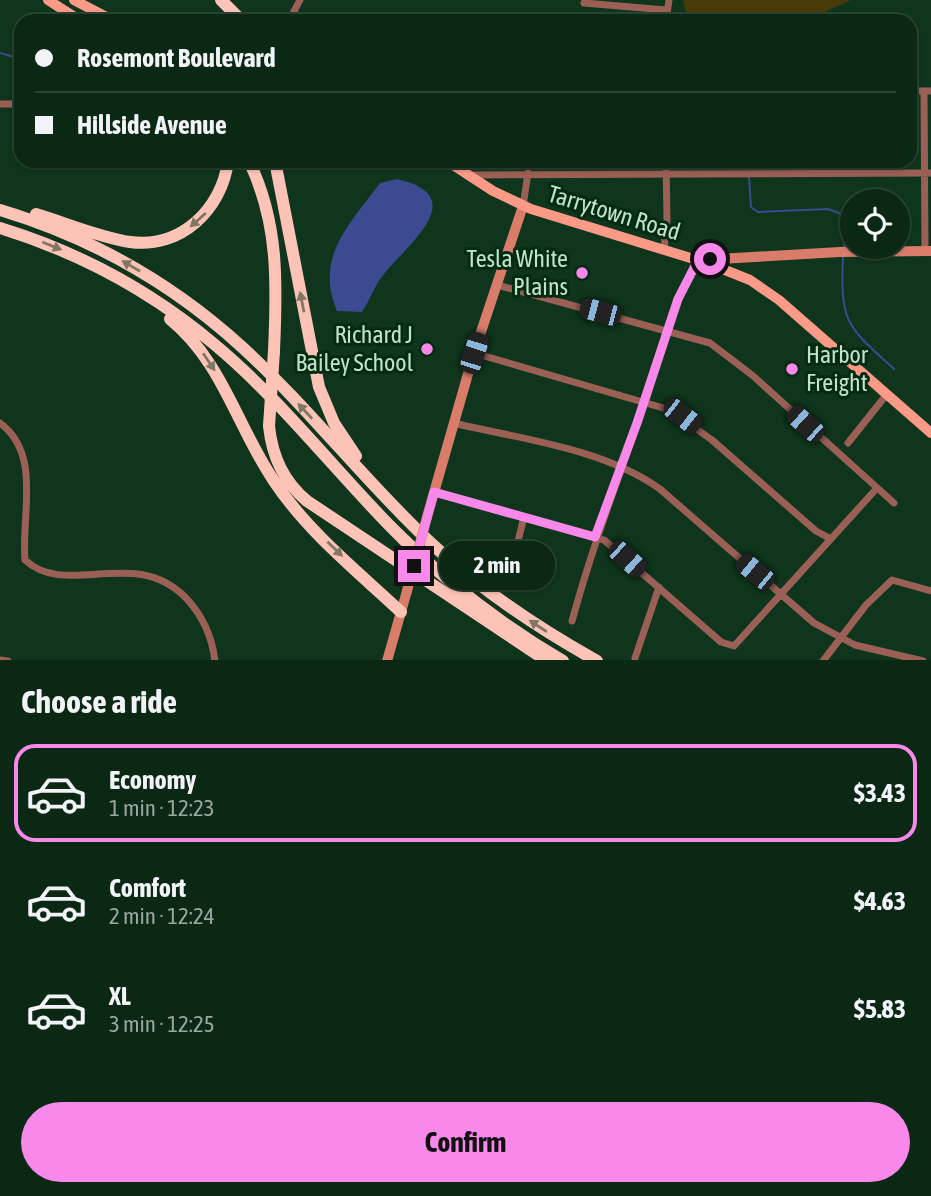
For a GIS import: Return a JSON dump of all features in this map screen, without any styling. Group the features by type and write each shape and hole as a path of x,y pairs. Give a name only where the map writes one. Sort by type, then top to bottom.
{"highway":[{"path":"221,0 235,14"},
{"path":"0,203 121,240 153,242 175,236 202,218 221,191 226,168"},
{"path":"252,168 264,198 275,250 274,351 269,426 278,464 301,496 469,612 547,660"},
{"path":"276,168 323,399 340,435 402,515"},
{"path":"0,211 46,226 110,255 151,278 208,318 268,373 402,515 451,561 495,596 597,660"},
{"path":"0,228 62,250 103,269 161,304 216,345 423,558 495,616 563,660"},
{"path":"103,269 167,317 193,341 219,378 262,462 283,494 306,521 401,612"}],"main road":[{"path":"48,0 69,14"},
{"path":"74,0 101,14"},
{"name":"Tarrytown Road","path":"458,168 523,206 731,271 770,293 931,433"},
{"path":"387,660 453,423 523,206"},
{"path":"698,260 840,252 928,251"}],"street":[{"path":"666,14 669,0"},
{"path":"584,3 666,10"},
{"path":"928,90 928,251"},
{"path":"664,250 667,220 666,168"},
{"path":"468,175 666,172 928,173"},
{"path":"523,206 528,173"},
{"path":"572,621 595,537 622,467 678,299 698,260"},
{"path":"497,285 668,331 722,350 894,503"},
{"path":"474,353 645,400 682,416 816,531 831,539"},
{"path":"848,443 887,394"},
{"path":"0,423 20,442 27,464 23,533 25,560 38,572 56,576 136,572 156,577 177,588 195,607 209,633 215,660"},
{"path":"453,423 622,467 660,489 814,623 855,645 923,660"},
{"path":"434,492 595,537 611,545 721,642 730,646 738,645 877,488"},
{"path":"508,581 524,517"},
{"path":"823,660 866,605 892,580 931,591"},
{"path":"635,659 659,587"},
{"path":"0,660 8,660"}],"shaded area":[{"path":"683,0 851,0 820,14 686,14"}],"water":[{"path":"397,179 419,187 430,197 432,208 428,221 381,279 362,312 337,311 331,292 330,274 339,242 380,183"}],"waterway":[{"path":"0,53 14,57"},
{"path":"749,177 751,207 758,212 828,209 840,215"},
{"path":"843,259 843,297 850,322 866,343 894,369"}],"place":[{"name":"Tesla White Plains","path":"582,273"},
{"name":"Richard J Bailey School","path":"427,349"},
{"name":"Harbor Freight","path":"792,369"}],"route":[{"path":"414,566 434,492 595,537 622,467 678,299 698,260 710,259"}]}
